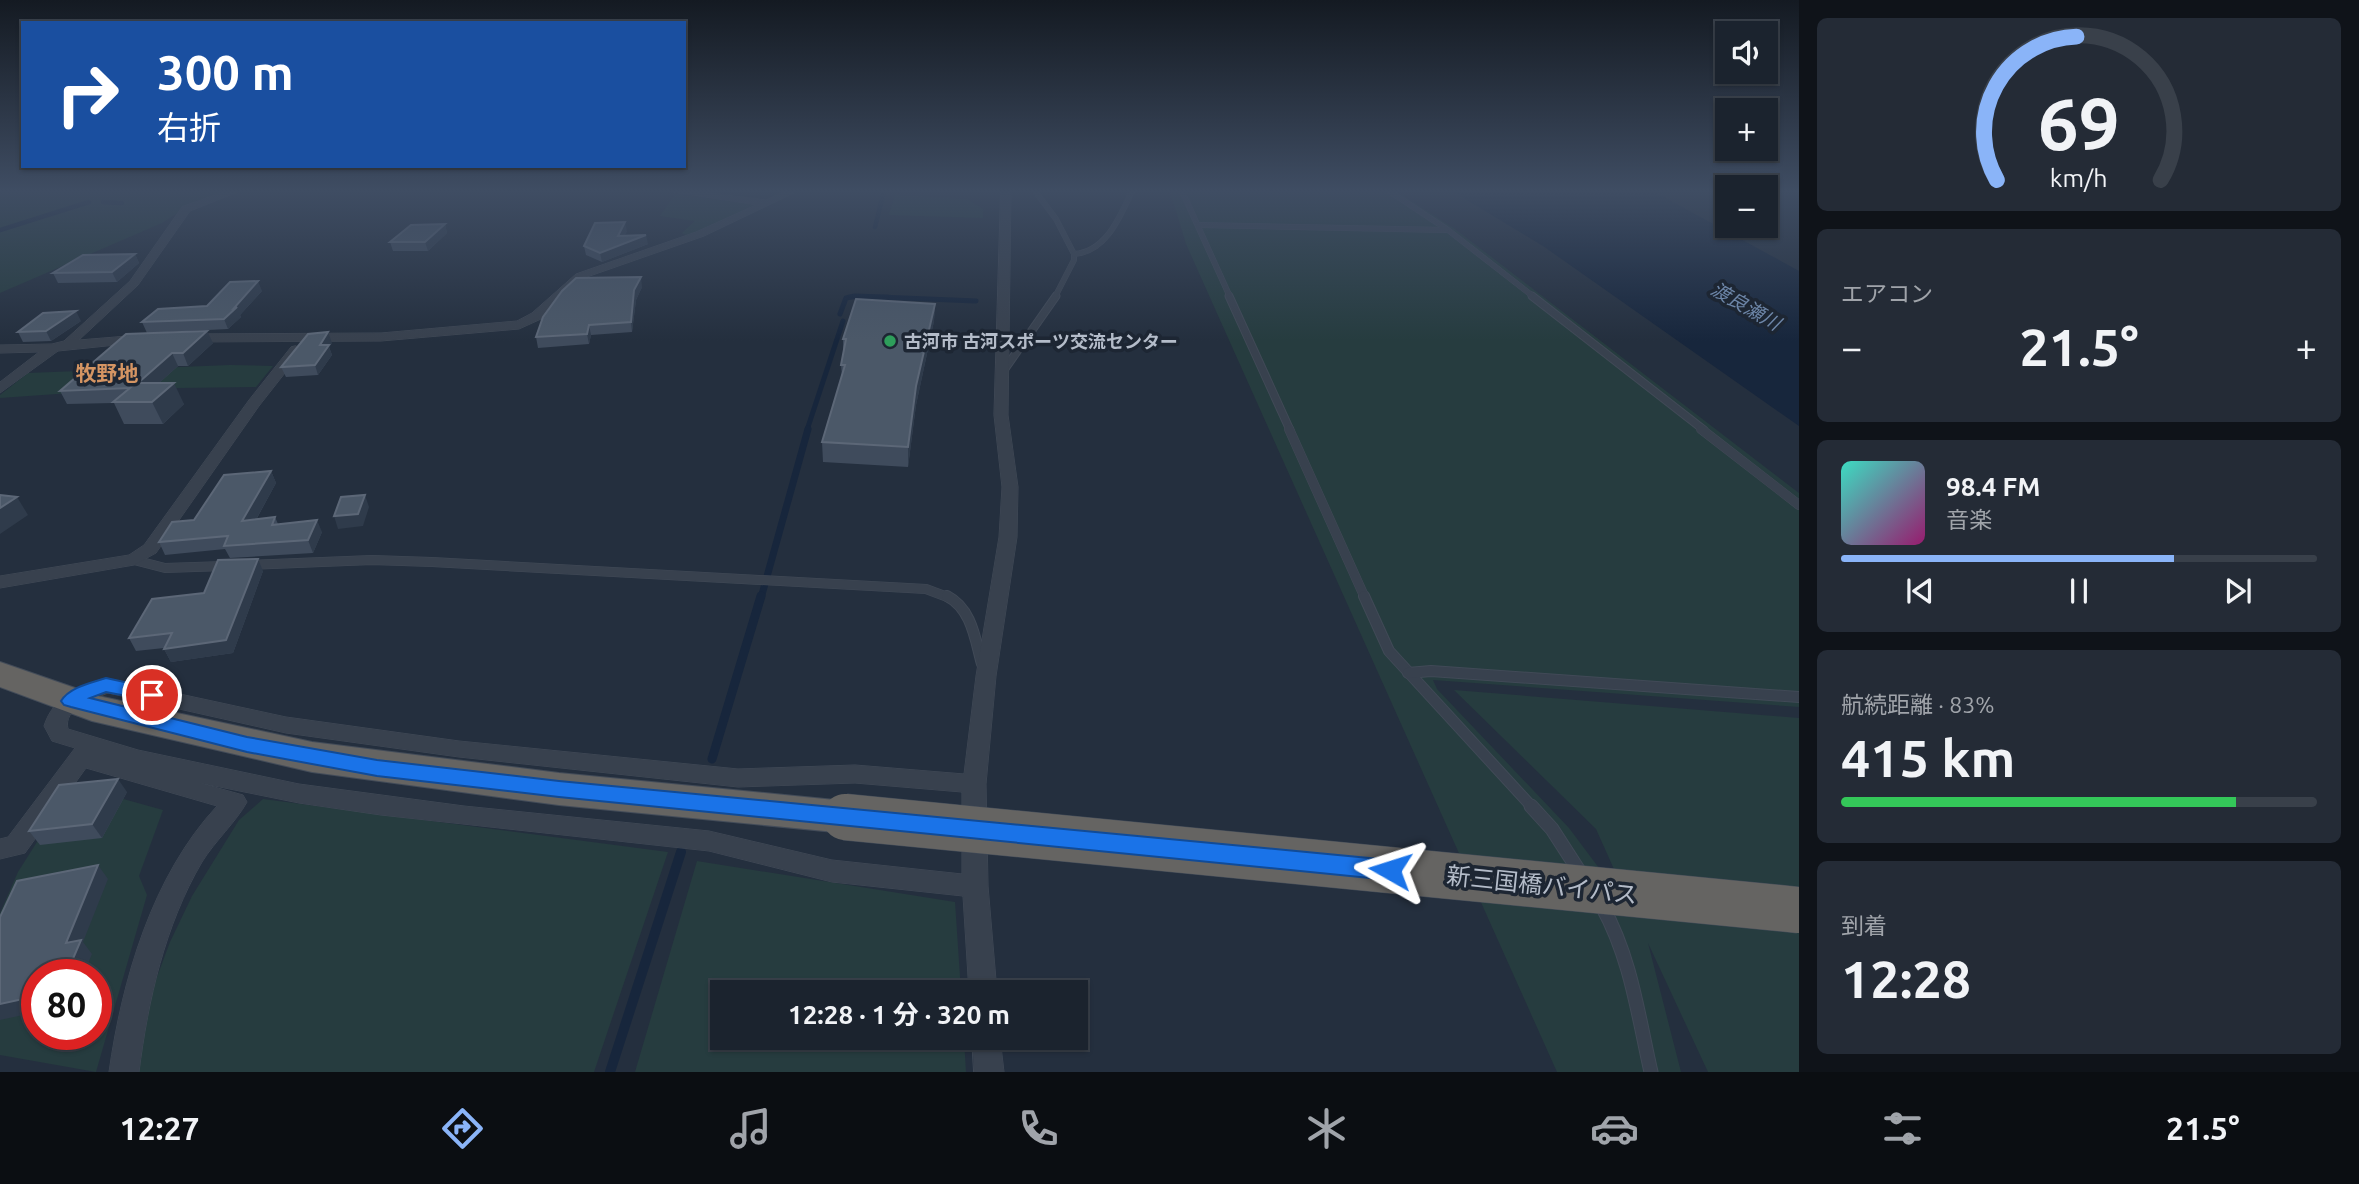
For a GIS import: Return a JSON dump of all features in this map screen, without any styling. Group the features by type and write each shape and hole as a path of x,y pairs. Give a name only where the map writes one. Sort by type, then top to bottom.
{"highway":[{"name":"新三国橋バイパス","path":"0,674 71,701 151,722 312,757 455,777 1799,910"}],"street":[{"path":"70,342 134,283 163,241"},
{"path":"168,338 381,337 519,325 540,316 567,283 580,276 680,241"},
{"path":"982,980 975,886 974,784 986,676 1008,537 1010,487 1001,415 1005,241"},
{"path":"0,582 134,560 150,550 254,403 308,337"},
{"path":"0,389 53,348 70,342 154,339"},
{"path":"0,349 53,348"},
{"path":"124,1072 127,1035 149,959 179,883 217,818 235,802 85,752 61,735 55,726 59,713 71,701 88,691 106,685 286,725 446,748 738,778 855,774 974,784"},
{"path":"0,849 16,846 85,752"},
{"path":"85,752 146,761 315,795 406,808 714,842 832,871 975,886"},
{"path":"987,1050 989,1072"}],"lane":[{"path":"1001,374 1054,300 1074,260 1067,241"},
{"path":"1074,254 1080,255 1097,247 1101,241"},
{"path":"1206,241 1389,651 1552,829 1610,918 1625,960 1651,1072"},
{"path":"1462,241 1799,505"},
{"path":"134,560 164,568 372,560 926,589 947,593 958,600 965,611 986,676"},
{"path":"1408,673 1431,671 1799,697"}],"green space":[{"path":"0,241 120,241 0,293"},
{"path":"1185,241 1471,241 1799,493 1799,707 1433,680 1437,689 1569,828 1635,916 1596,829 1454,690 1799,718 1799,1072 1708,1072 1648,943 1681,1072 1557,1072"},
{"path":"230,365 273,366 256,387 177,388 170,392 71,393 0,398 0,395 28,373"},
{"path":"73,785 163,810 139,876 147,895 112,1016 112,959 21,959 21,1050 102,1050 96,1072 0,1055 0,913 18,872"},
{"path":"263,799 668,852 594,1072 137,1072 145,1009 170,942 192,896 239,820"},
{"path":"697,861 955,902 960,980 710,980 710,1050 965,1050 966,1072 635,1072"}],"water":[{"name":"渡良瀬川","path":"1535,241 1744,241 1799,271 1799,426"}],"building":[{"path":"391,241 426,241 425,242"},
{"path":"586,241 631,241 600,253 584,246"},
{"path":"135,254 112,272 53,273 83,255"},
{"path":"641,277 634,290 631,322 589,325 587,334 536,337 543,317 562,291 576,278"},
{"path":"258,281 224,319 142,322 158,309 207,306 230,282"},
{"path":"856,299 935,304 916,386 908,447 822,442 845,365 841,365 846,339 843,339"},
{"path":"76,311 46,331 18,332 43,313"},
{"path":"207,331 183,353 172,353 130,388 60,391 126,334"},
{"path":"328,332 320,345 329,345 315,365 281,367 308,334"},
{"path":"136,383 174,383 152,402 113,402"},
{"path":"271,471 242,521 275,517 272,525 317,520 308,540 224,546 228,536 159,542 172,522 194,520 224,475"},
{"path":"0,495 17,497 0,508"},
{"path":"365,495 358,514 334,516 341,497"},
{"path":"258,559 226,640 164,649 172,633 129,638 152,599 204,593 218,560"},
{"path":"118,779 92,824 29,831 59,785"},
{"path":"98,865 66,943 81,940 73,959 21,959 21,999 0,1004 0,917 17,881"}],"waterway":[{"path":"840,314 846,298 850,297"},
{"path":"850,297 879,297"},
{"path":"850,297 879,297"},
{"path":"879,297 888,297"},
{"path":"879,297 976,301"},
{"path":"807,430 843,321"},
{"path":"761,598 808,429"},
{"path":"712,759 761,596"},
{"path":"610,1072 681,852"}],"place":[{"name":"古河市 古河スポーツ交流センター","path":"890,341"}],"district":[{"name":"牧野地","path":"107,373"}],"route":[{"path":"152,695 106,685 71,701 247,744 377,768 559,789 1390,870"}]}
